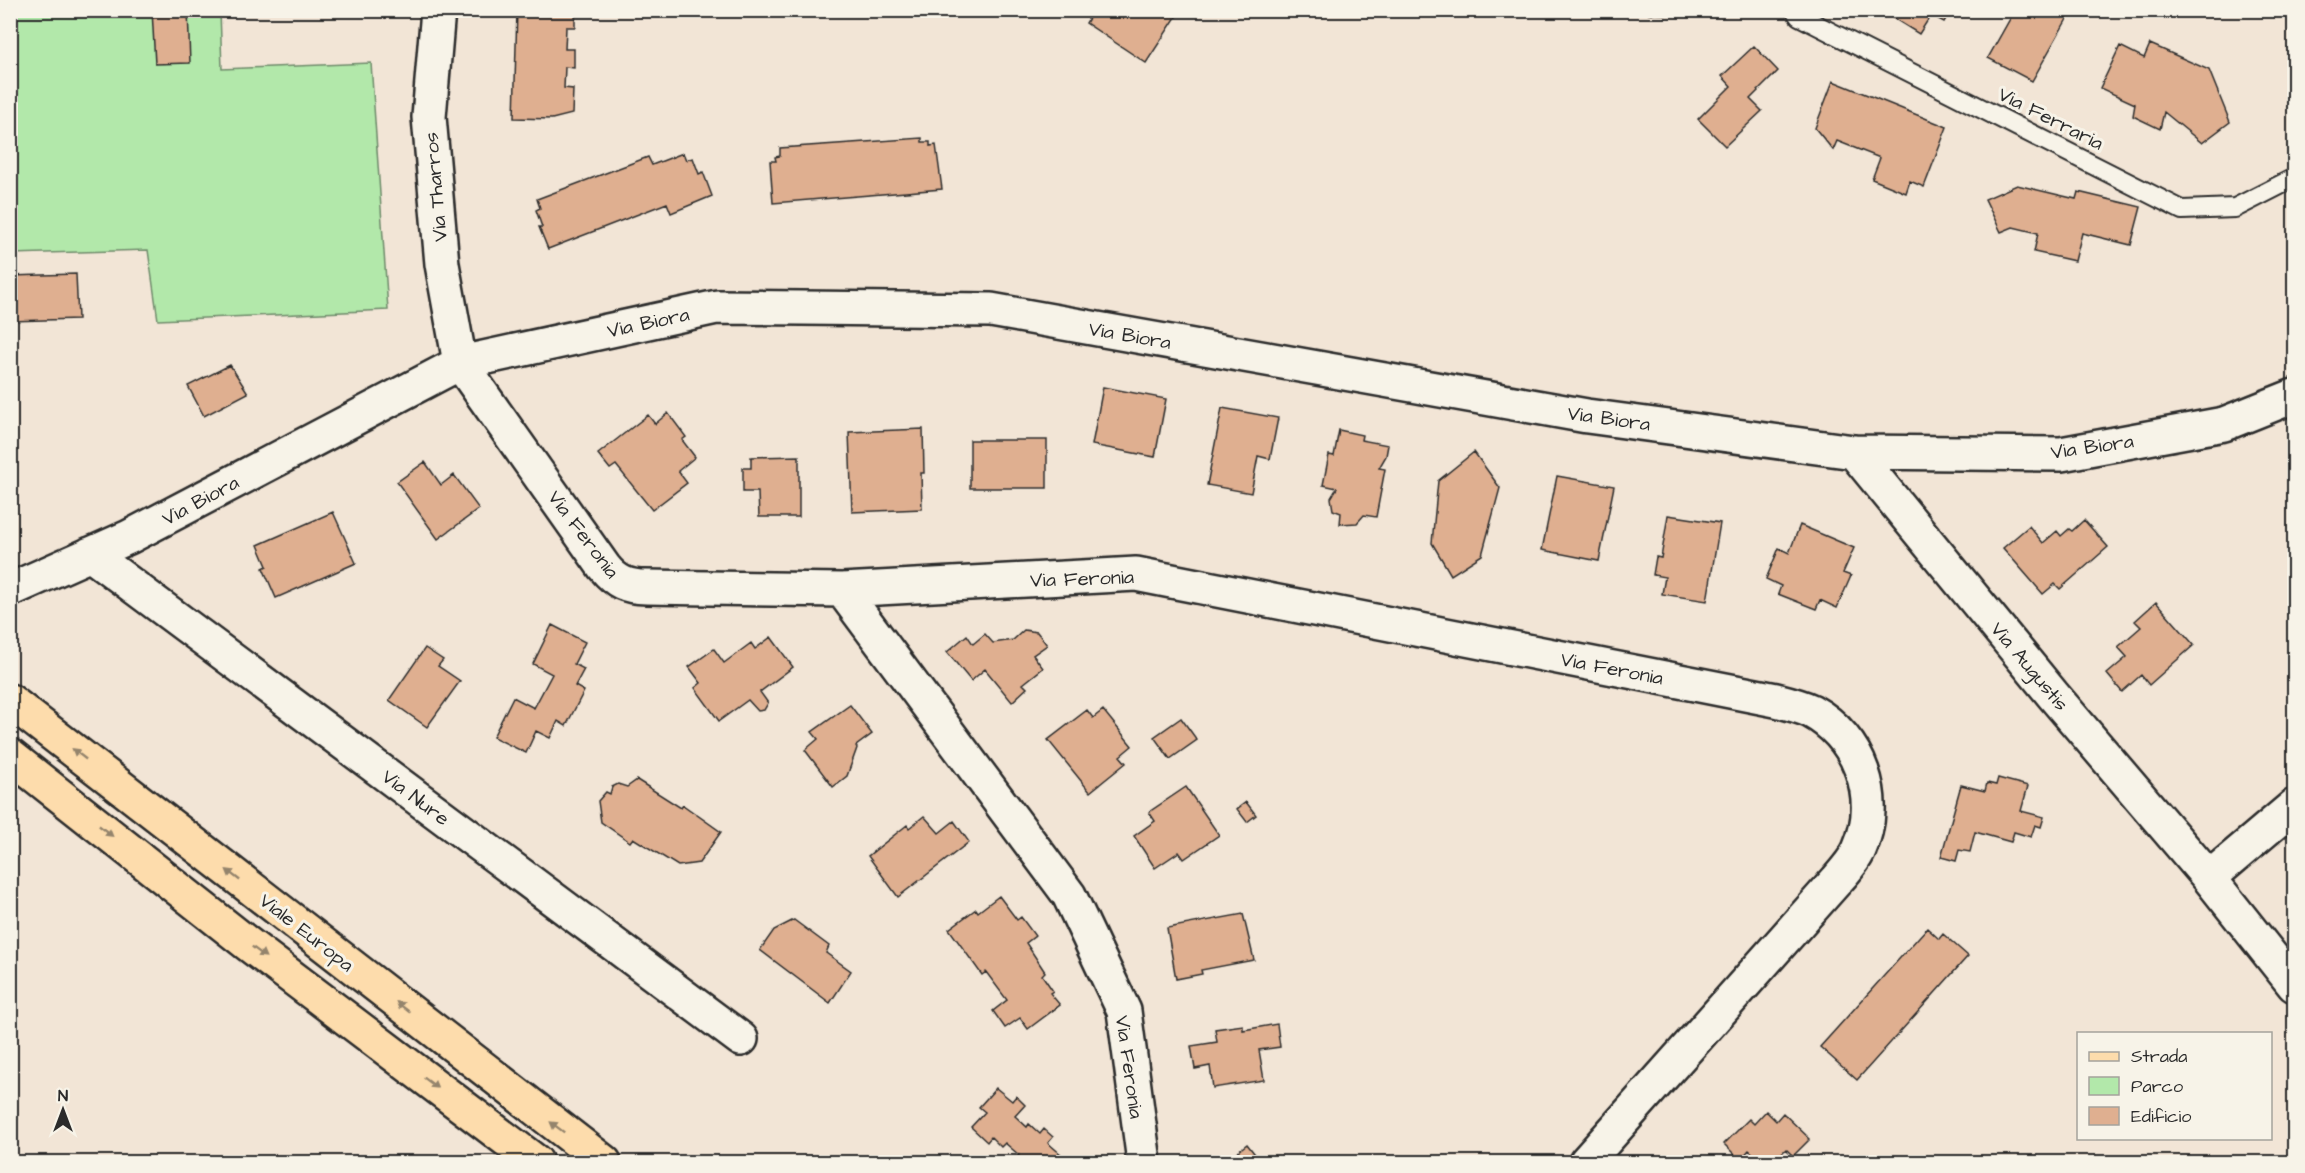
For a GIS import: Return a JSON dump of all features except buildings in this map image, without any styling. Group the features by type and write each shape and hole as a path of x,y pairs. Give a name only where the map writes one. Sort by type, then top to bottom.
{"main road":[{"name":"Viale Europa","path":"10,701 604,1162"},
{"path":"10,756 248,944 536,1162"}],"street":[{"name":"Via Tharros","path":"438,10 429,117 442,264 460,363"},
{"name":"Via Biora","path":"10,590 129,537 460,363 717,307 991,310 1587,416 1854,452 2061,454 2224,424 2295,396"},
{"name":"Via Feronia","path":"460,363 604,567 620,582 633,587 842,590 1136,574 1776,700 1798,706 1822,719 1848,743 1864,777 1868,810 1865,832 1858,850 1837,880 1586,1162"},
{"name":"Via Augustis","path":"1854,452 2053,695 2209,878 2295,985"},
{"name":"Via Nure","path":"90,554 741,1039"},
{"name":"Via Feronia","path":"842,590 1069,895 1124,1011 1144,1162"},
{"path":"2209,878 2295,806"}],"lane":[{"name":"Via Ferraria","path":"1795,10 1799,16 2182,210 2235,208 2295,178"}],"green space":[{"path":"10,11 220,11 222,69 371,63 388,310 158,320 148,250 11,254"}]}
